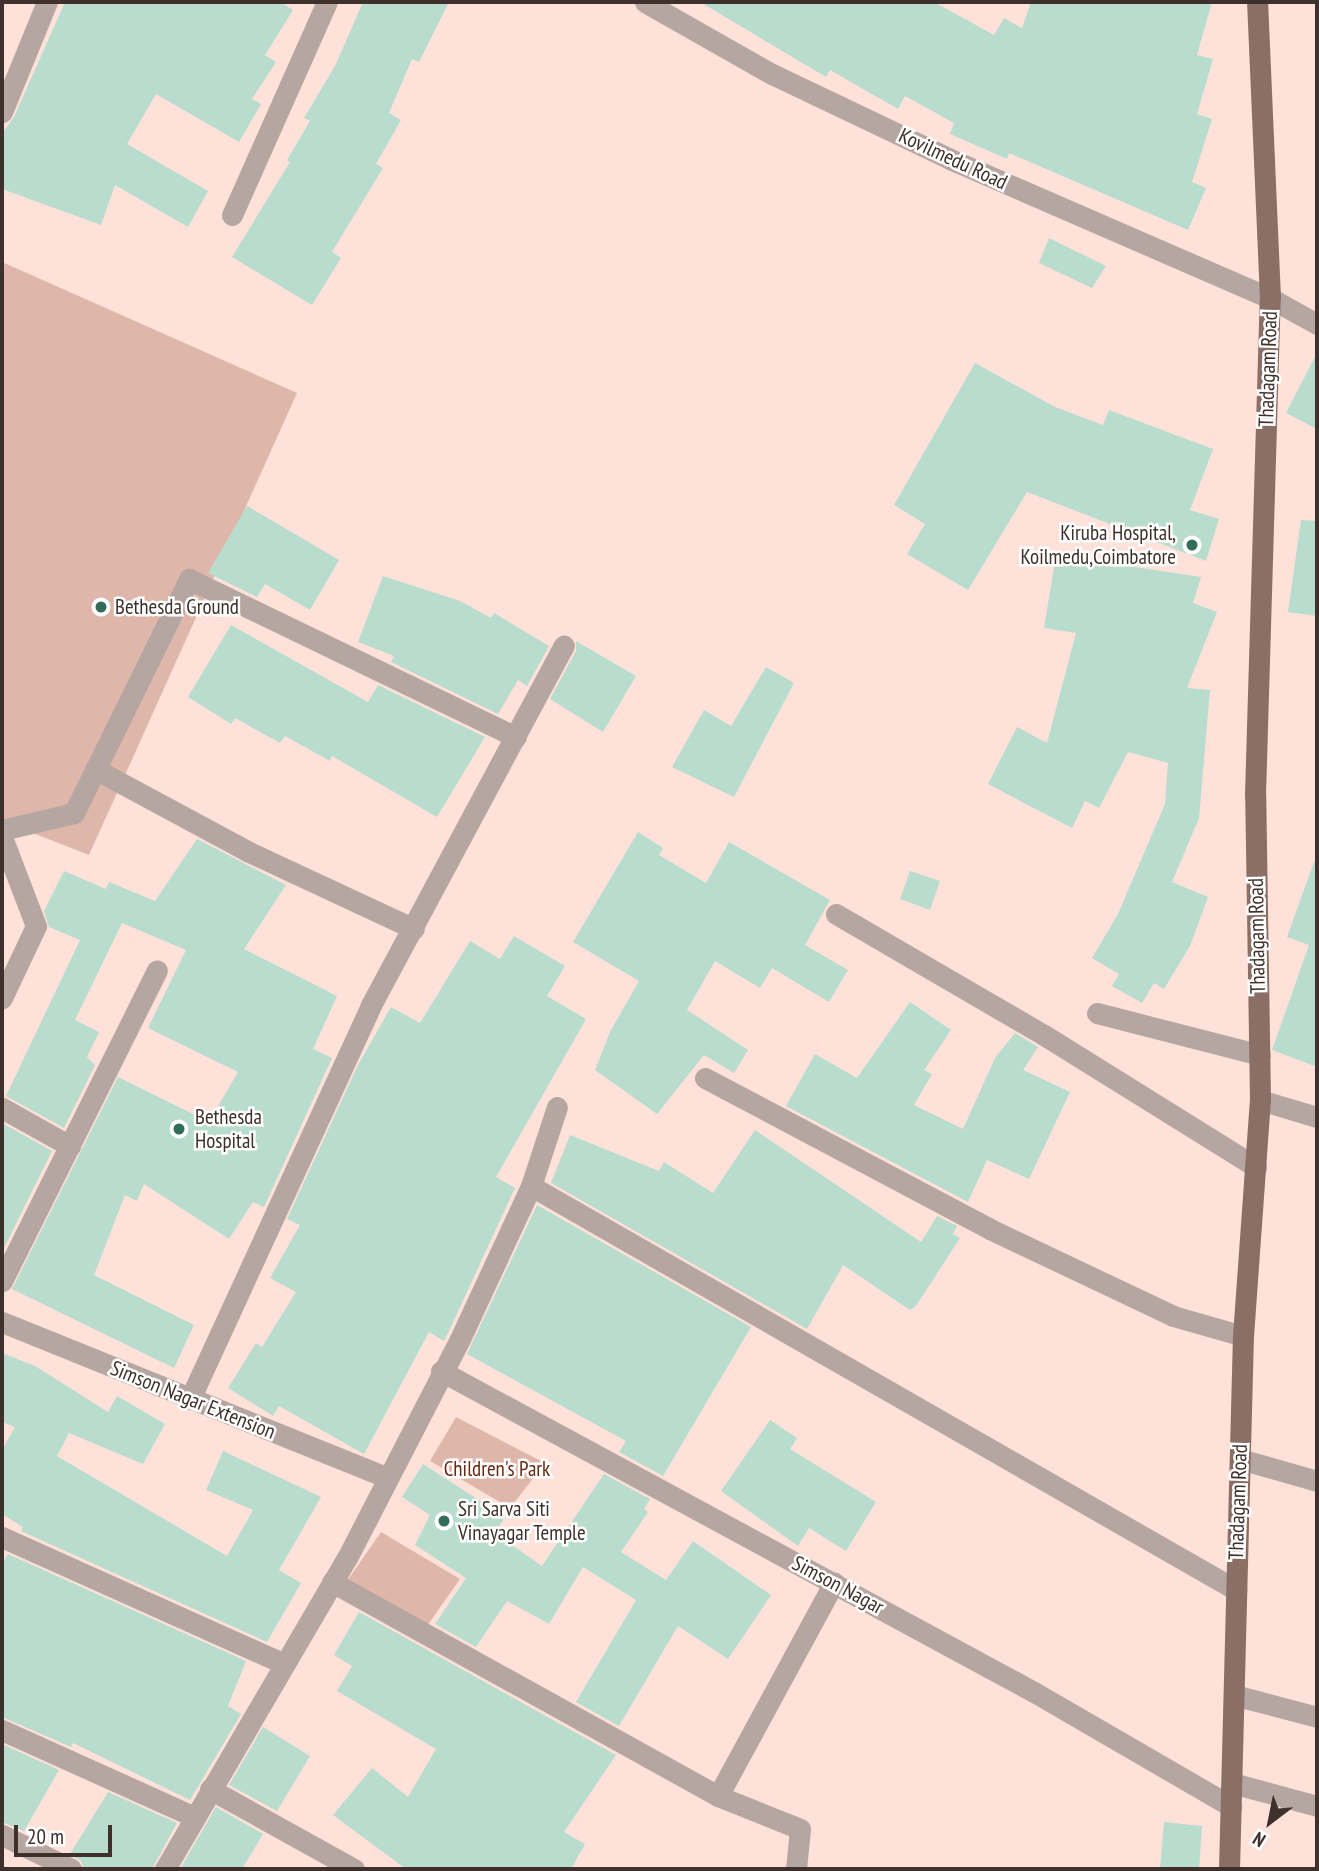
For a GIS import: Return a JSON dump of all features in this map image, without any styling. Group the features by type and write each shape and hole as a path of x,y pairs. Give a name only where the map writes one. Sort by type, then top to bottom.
{"main road":[{"name":"Thadagam Road","path":"1229,1869 1243,1336 1260,1100 1255,794 1270,298 1257,2"}],"street":[{"path":"2,112 47,2"},
{"path":"232,215 327,2"},
{"name":"Kovilmedu Road","path":"645,2 772,74 950,159 1270,298 1317,324"},
{"path":"2,830 74,813 189,579 516,737"},
{"path":"190,1399 371,1005 415,929 564,645"},
{"path":"96,769 247,850 415,929"},
{"path":"2,837 36,926 2,998"},
{"path":"836,914 1044,1035 1256,1167"},
{"path":"2,1281 156,970"},
{"path":"1097,1013 1260,1055"},
{"path":"705,1079 1003,1235 1173,1316 1243,1336"},
{"path":"1260,1100 1317,1117"},
{"path":"165,1869 332,1582 441,1371 531,1186 557,1107"},
{"path":"2,1108 70,1146"},
{"path":"531,1186 1236,1590"},
{"name":"Simson Nagar Extension","path":"2,1322 386,1477"},
{"name":"Simson Nagar","path":"441,1371 834,1582 1231,1806"},
{"path":"1240,1459 1317,1481"},
{"path":"2,1537 283,1664"},
{"path":"332,1582 718,1796 800,1829 796,1869"},
{"path":"718,1796 834,1582"},
{"path":"1234,1695 1317,1717"},
{"path":"2,1730 195,1817"},
{"path":"1232,1783 1317,1806"},
{"path":"210,1789 354,1869"},
{"path":"2,1835 71,1869"}],"green space":[{"name":"Bethesda Ground","path":"2,262 297,393 89,855 2,821"},
{"name":"Children's Park","path":"456,1417 545,1463 510,1508 430,1461"},
{"path":"381,1532 460,1579 427,1626 347,1581"}],"building":[{"path":"65,2 280,2 293,10 265,55 276,62 252,99 261,104 239,142 156,94 127,144 208,191 188,227 115,185 101,225 2,189 2,134 14,117"},
{"path":"363,2 449,2 419,62 412,59 389,113 401,120 376,164 383,168 332,252 341,258 312,305 232,257 290,162 287,160 310,121 304,118 335,66"},
{"path":"700,2 934,2 994,35 1004,18 1022,28 1031,2 1212,2 1197,55 1213,59 1197,114 1212,119 1192,182 1206,188 1188,230 1009,153 1007,159 950,134 954,123 905,96 898,109 830,70 826,77"},
{"path":"1049,238 1106,266 1092,288 1039,263"},
{"path":"1317,353 1317,429 1286,413"},
{"path":"975,363 1055,407 1103,425 1109,410 1213,449 1190,510 1219,519 1206,561 1027,492 968,590 907,554 925,524 894,505"},
{"path":"247,506 339,560 310,610 265,584 257,597 208,573"},
{"path":"1301,520 1317,521 1317,616 1288,612"},
{"path":"1056,555 1201,577 1193,603 1217,612 1187,688 1210,690 1199,818 1172,882 1208,897 1190,946 1164,989 1154,983 1142,1003 1112,986 1119,974 1092,958 1118,914 1165,804 1168,763 1128,752 1099,808 1085,801 1072,828 988,784 1017,727 1047,743 1076,633 1044,628"},
{"path":"383,576 460,601 491,618 494,613 549,646 527,686 518,680 498,714 391,662 394,656 358,642"},
{"path":"231,625 368,702 378,685 485,737 437,817 332,756 330,761 285,736 280,743 235,718 231,724 188,697"},
{"path":"576,641 636,676 603,732 550,699 576,651"},
{"path":"766,667 794,683 734,797 672,767 704,710 731,726"},
{"path":"638,832 663,848 659,855 706,883 729,842 830,900 805,945 848,970 829,1002 772,968 760,988 715,961 687,1010 748,1050 734,1073 704,1055 657,1114 595,1070 610,1032 639,981 573,942"},
{"path":"197,839 286,885 244,949 337,996 313,1049 332,1058 264,1207 253,1202 229,1239 144,1184 137,1201 125,1195 94,1275 194,1325 174,1368 12,1289 118,1077 209,1122 238,1072 148,1028 186,950 122,923 75,1020 99,1032 87,1057 95,1065 64,1128 6,1096 80,940 49,927 44,911 64,871 106,889 109,882 155,901"},
{"path":"1314,862 1317,862 1317,1067 1272,1050 1309,945 1287,937"},
{"path":"910,871 940,881 930,910 900,899"},
{"path":"514,936 565,966 547,996 586,1019 496,1177 515,1188 444,1341 429,1332 364,1454 279,1406 273,1416 228,1388 256,1343 262,1347 296,1292 270,1278 300,1225 287,1219 358,1065 391,1007 420,1023 470,941 500,959"},
{"path":"910,1002 951,1030 924,1070 932,1074 914,1105 963,1129 995,1058 1015,1033 1038,1047 1023,1070 1070,1092 1029,1179 987,1160 968,1202 786,1106 815,1054 857,1078"},
{"path":"2,1123 52,1151 2,1252"},
{"path":"755,1130 921,1242 937,1216 957,1226 953,1234 960,1238 916,1306 910,1310 843,1265 807,1329 551,1183 570,1135 659,1171 664,1162 713,1193"},
{"path":"537,1205 751,1327 663,1476 619,1452 626,1441 467,1354"},
{"path":"2,1353 35,1366 108,1412 117,1396 165,1424 143,1464 69,1433 57,1456 227,1556 253,1510 206,1490 223,1451 321,1497 279,1570 301,1583 267,1642 21,1531 23,1527 2,1514 2,1450 15,1427 2,1422"},
{"path":"770,1420 797,1438 790,1449 876,1502 846,1551 809,1528 798,1546 721,1491"},
{"path":"423,1464 505,1517 495,1533 542,1566 604,1474 650,1499 644,1509 648,1512 621,1552 666,1580 693,1541 771,1595 728,1659 678,1626 619,1726 576,1702 636,1600 583,1567 549,1624 507,1601 476,1647 435,1624 466,1578 415,1545 430,1515 402,1497"},
{"path":"8,1554 246,1661 228,1706 241,1714 190,1800 73,1743 71,1747 2,1717 2,1564"},
{"path":"359,1612 616,1755 564,1832 585,1844 571,1869 406,1869 333,1815 372,1768 408,1797 436,1749 337,1691 352,1666 334,1655"},
{"path":"263,1727 310,1756 277,1811 229,1785"},
{"path":"2,1744 59,1770 24,1831 2,1822"},
{"path":"108,1792 177,1823 152,1869 84,1869 81,1861 70,1854"},
{"path":"216,1807 263,1834 242,1869 180,1869"},
{"path":"1164,1822 1202,1826 1199,1869 1160,1869"}],"place":[{"name":"Kiruba Hospital, Koilmedu,Coimbatore","path":"1192,545"},
{"name":"Bethesda Ground","path":"101,607"},
{"name":"Bethesda Hospital","path":"179,1129"},
{"name":"Sri Sarva Siti Vinayagar Temple","path":"444,1521"}]}
